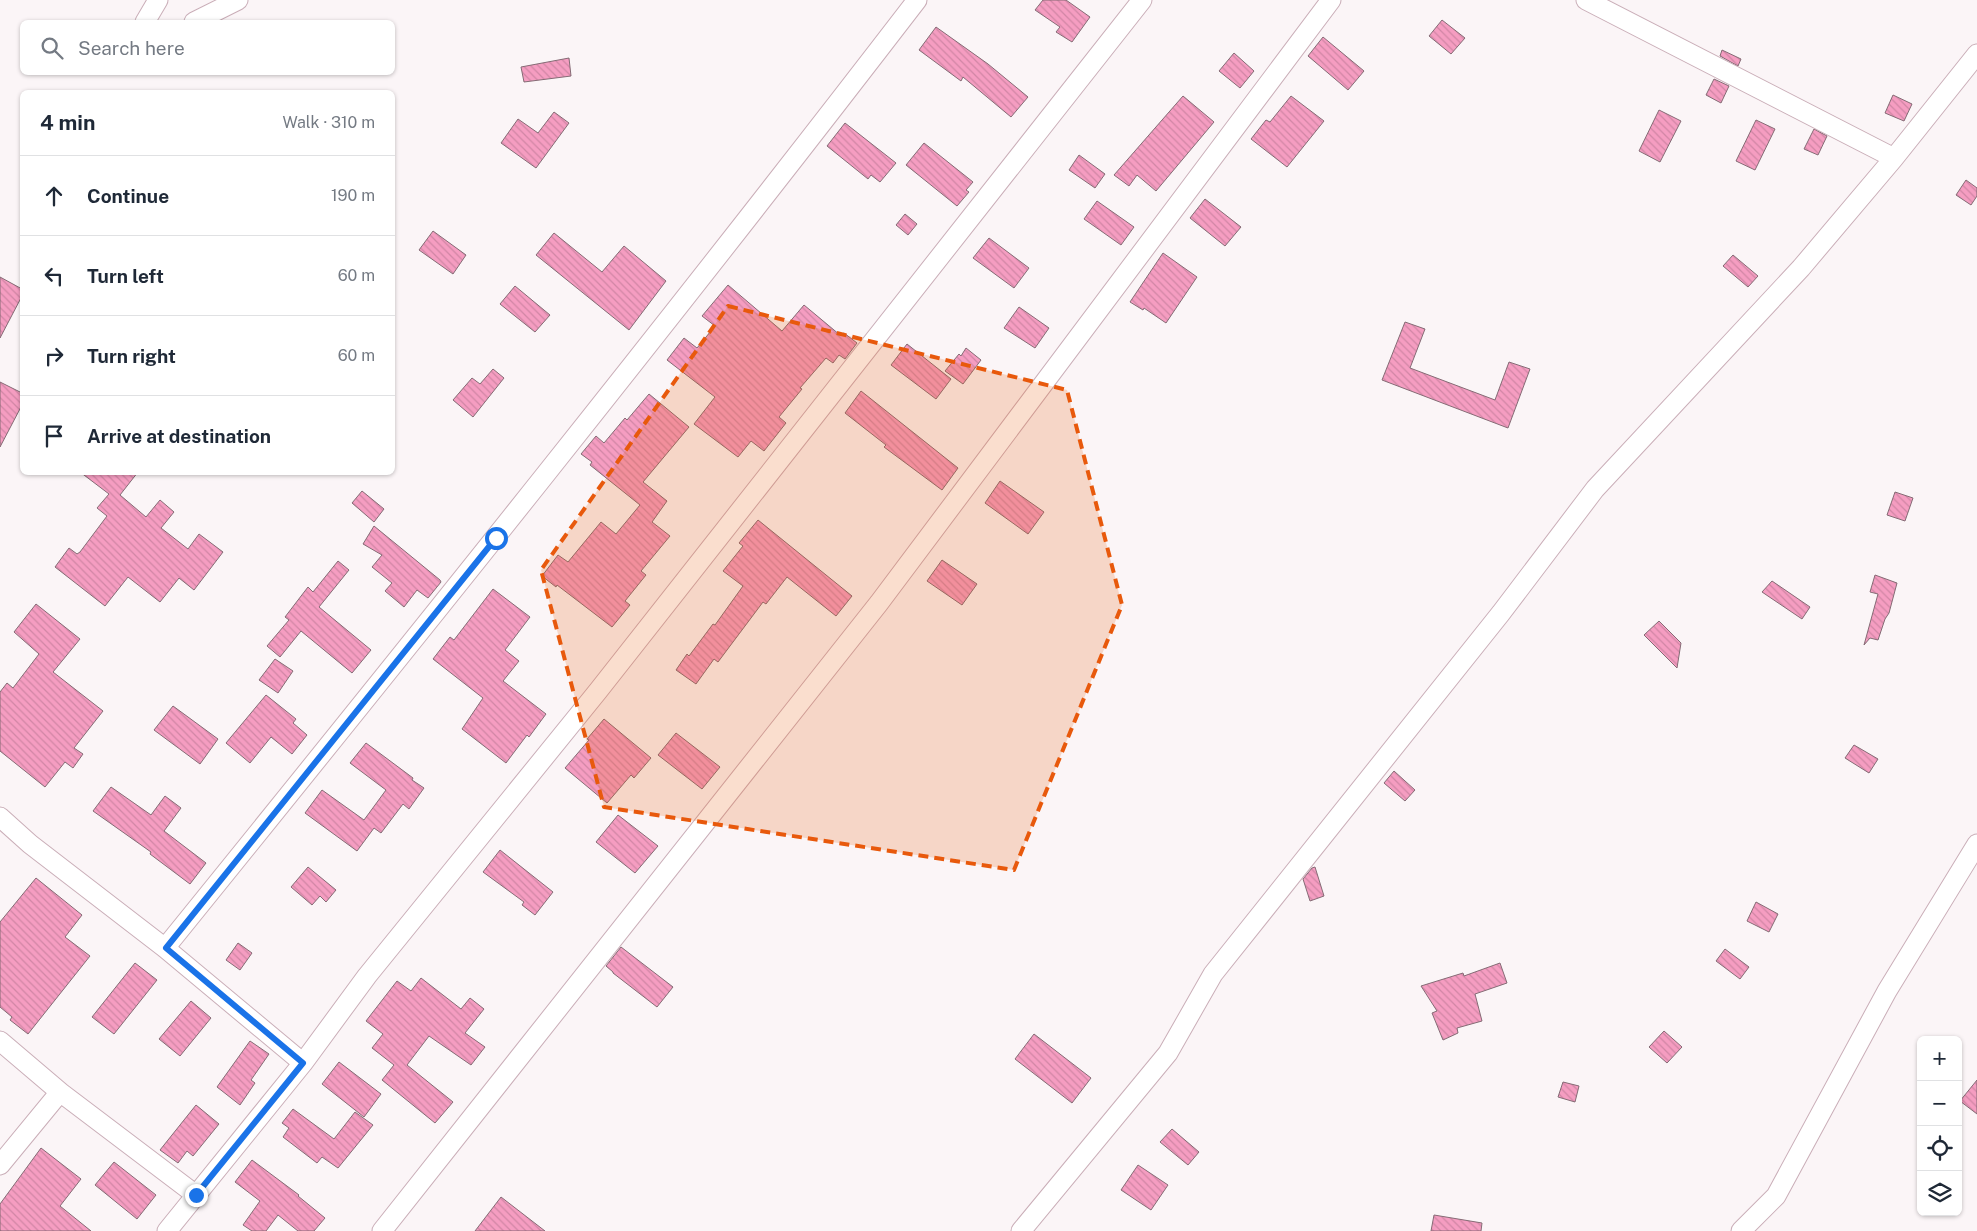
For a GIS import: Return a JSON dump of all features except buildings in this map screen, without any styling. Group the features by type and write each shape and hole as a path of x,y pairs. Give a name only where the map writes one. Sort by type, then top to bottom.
{"street":[{"path":"146,20 158,0"},
{"path":"198,20 238,0"},
{"path":"166,948 508,523 754,212 917,0"},
{"path":"167,1231 303,1063 367,976 598,691 1142,0"},
{"path":"382,1231 879,603 1331,0"},
{"path":"1586,0 1894,158"},
{"path":"1021,1231 1168,1053 1214,974 1501,613 1595,489 1801,268 1894,158 1977,54"},
{"path":"0,818 30,844 166,948 303,1063"},
{"path":"1740,1231 1776,1196 1887,991 1977,844"},
{"path":"0,1042 60,1092 196,1195"},
{"path":"0,1165 60,1092"}],"highlighted area":[{"path":"728,306 1067,390 1122,605 1014,870 604,807 541,570"}],"route":[{"path":"196,1195 303,1063 166,948 496,538"}]}
